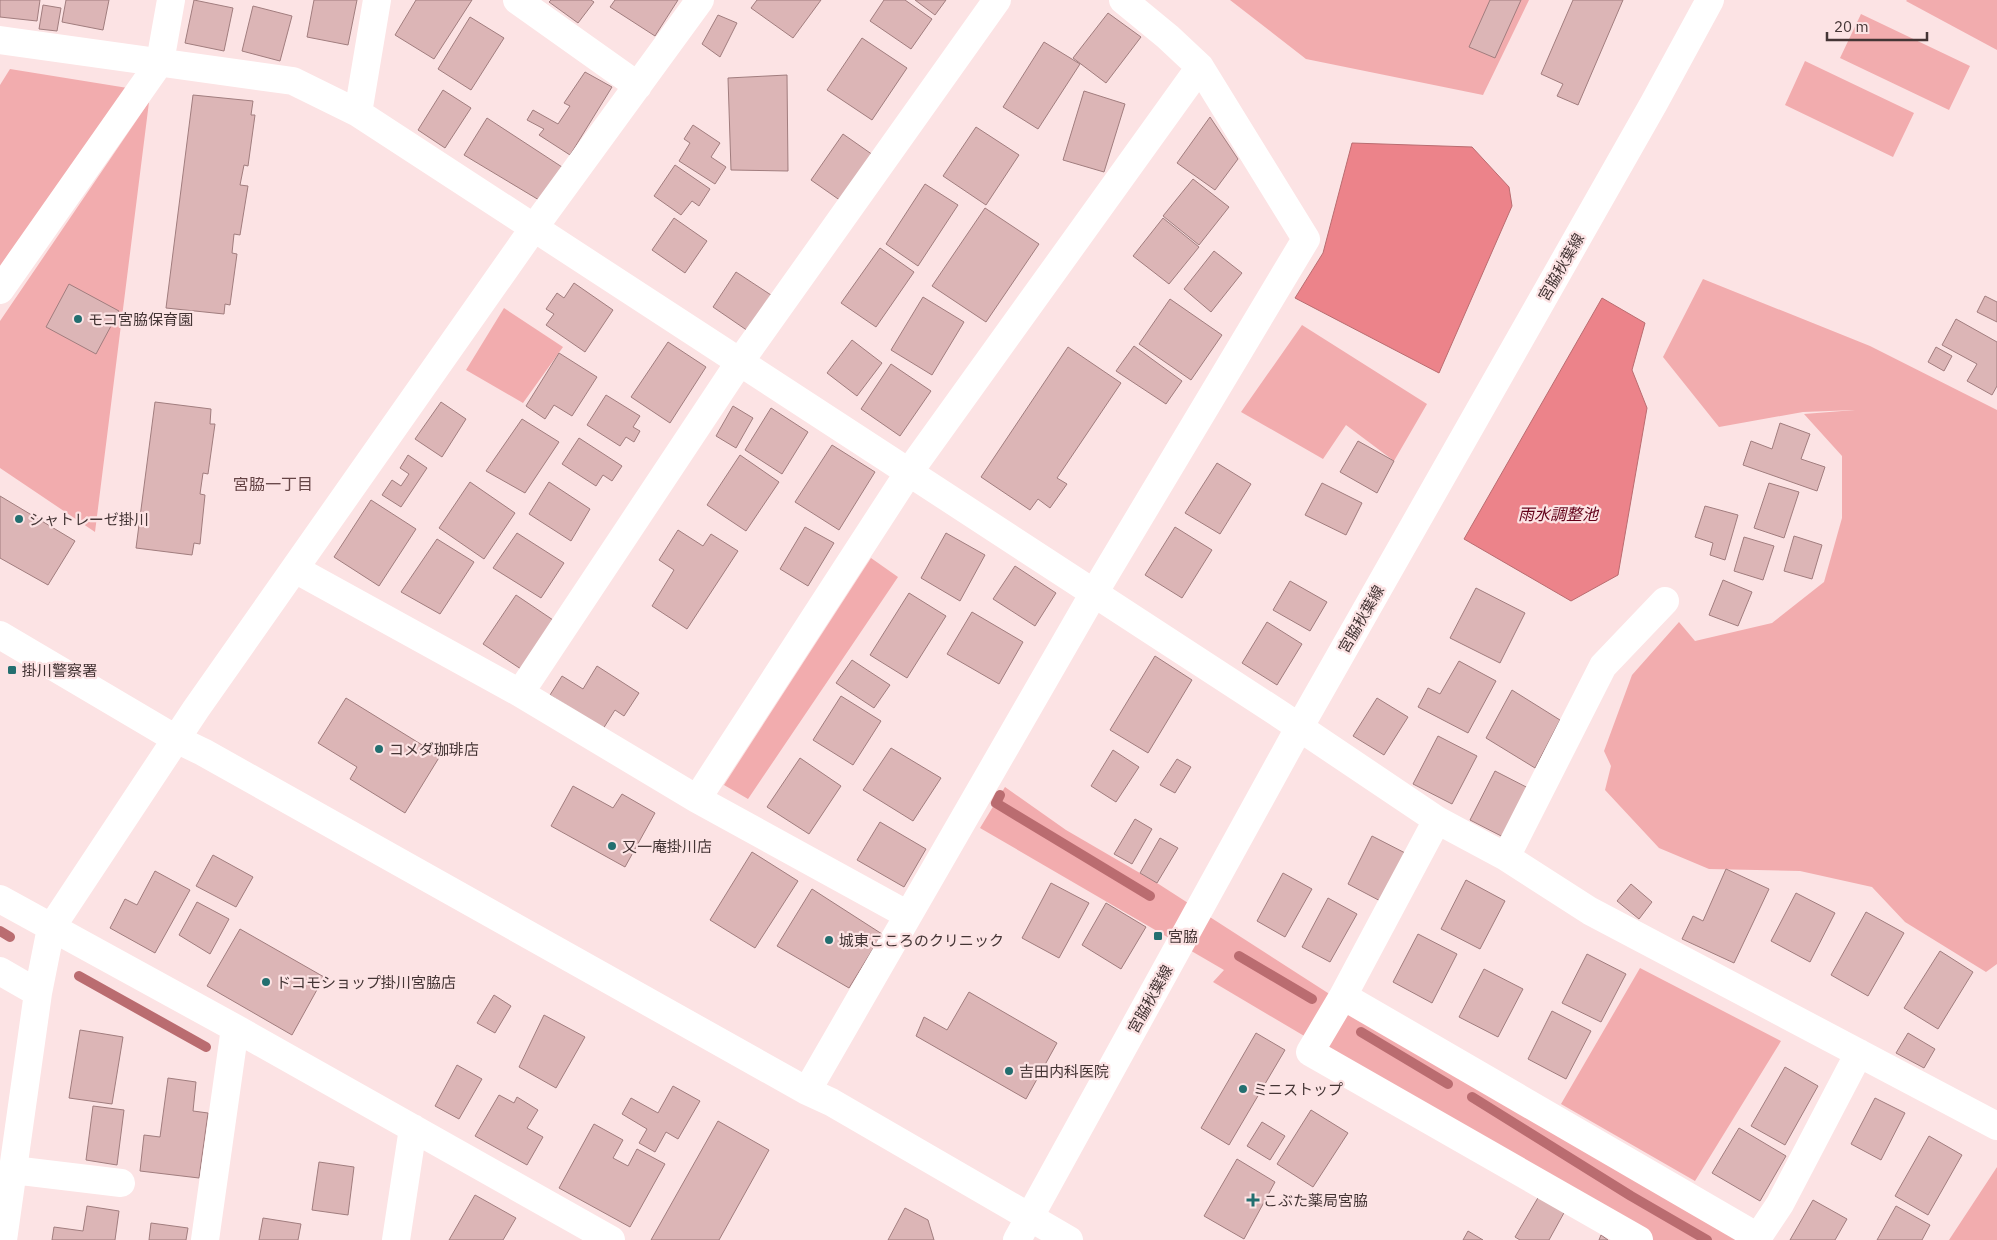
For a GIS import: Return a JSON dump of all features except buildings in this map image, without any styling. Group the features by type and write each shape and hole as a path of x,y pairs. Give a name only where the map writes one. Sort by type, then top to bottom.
{"street":[{"path":"0,290 160,62 171,0"},
{"path":"358,113 377,0"},
{"path":"517,0 638,86"},
{"path":"3,1222 13,1170 38,993 51,928 176,739 534,229 700,0"},
{"path":"520,693 739,363 997,0"},
{"path":"807,1090 1094,593 1306,239 1200,67 1168,37 1123,0"},
{"name":"宮脇秋葉線","path":"1017,1240 1299,728 1649,112 1710,0"},
{"path":"0,40 293,81 358,113 1094,593 1437,820 1506,857 1590,911 1997,1126"},
{"path":"698,799 909,472 1200,67"},
{"path":"295,569 520,693 698,799 908,915"},
{"path":"1506,857 1603,666 1665,600"},
{"path":"0,635 176,739 203,752 831,1102 1069,1240"},
{"path":"1437,820 1343,996 1310,1052 1640,1240"},
{"path":"0,899 235,1028 611,1240"},
{"path":"0,971 38,993"},
{"path":"1343,996 1757,1238 1784,1196 1860,1053"},
{"path":"205,1240 235,1028"},
{"path":"396,1240 413,1128"},
{"path":"13,1170 122,1183"}],"shaded area":[{"path":"1230,0 1529,0 1483,95 1306,59"},
{"path":"1997,0 1997,50 1906,1"},
{"path":"1861,14 1970,66 1949,110 1840,58"},
{"path":"1805,61 1914,113 1893,157 1785,105"},
{"path":"10,69 140,90 0,272 0,85"},
{"path":"149,102 95,532 0,468 0,321"},
{"path":"1703,279 1870,346 1997,410 1997,964 1986,972 1905,922 1872,887 1800,871 1709,869 1659,848 1605,790 1611,766 1604,751 1632,675 1679,622 1695,641 1772,623 1824,582 1842,518 1842,456 1804,414 1855,410 1803,412 1719,427 1663,357"},
{"path":"504,308 563,347 523,403 466,370"},
{"path":"1302,325 1427,404 1394,461 1346,425 1323,459 1241,412"},
{"path":"871,558 898,577 748,799 724,785"},
{"path":"1005,787 1066,830 1157,883 1345,1004 1746,1240 1649,1240 1213,982 1224,970 980,828"},
{"path":"1640,968 1781,1041 1695,1181 1561,1104"},
{"path":"1997,1167 1997,1240 1949,1240"}],"water":[{"path":"1352,143 1472,147 1509,187 1512,206 1439,373 1295,298 1323,253"},
{"name":"雨水調整池","path":"1602,298 1645,323 1632,370 1647,408 1618,575 1571,601 1464,539"}],"waterway":[{"path":"1000,795 996,803 1150,896"},
{"path":"0,931 10,937"},
{"path":"1239,956 1312,999"},
{"path":"79,976 206,1047"},
{"path":"1361,1032 1448,1084"},
{"path":"1472,1097 1631,1196 1707,1240"}],"place":[{"name":"モコ宮脇保育園","path":"78,319"},
{"name":"シャトレーゼ掛川","path":"19,519"},
{"name":"掛川警察署","path":"12,670"},
{"name":"コメダ珈琲店","path":"379,749"},
{"name":"又一庵掛川店","path":"612,846"},
{"name":"宮脇","path":"1158,936"},
{"name":"城東こころのクリニック","path":"829,940"},
{"name":"ドコモショップ掛川宮脇店","path":"266,982"},
{"name":"吉田内科医院","path":"1009,1071"},
{"name":"ミニストップ","path":"1243,1089"},
{"name":"こぶた薬局宮脇","path":"1253,1200"}],"district":[{"name":"宮脇一丁目","path":"273,484"}]}
